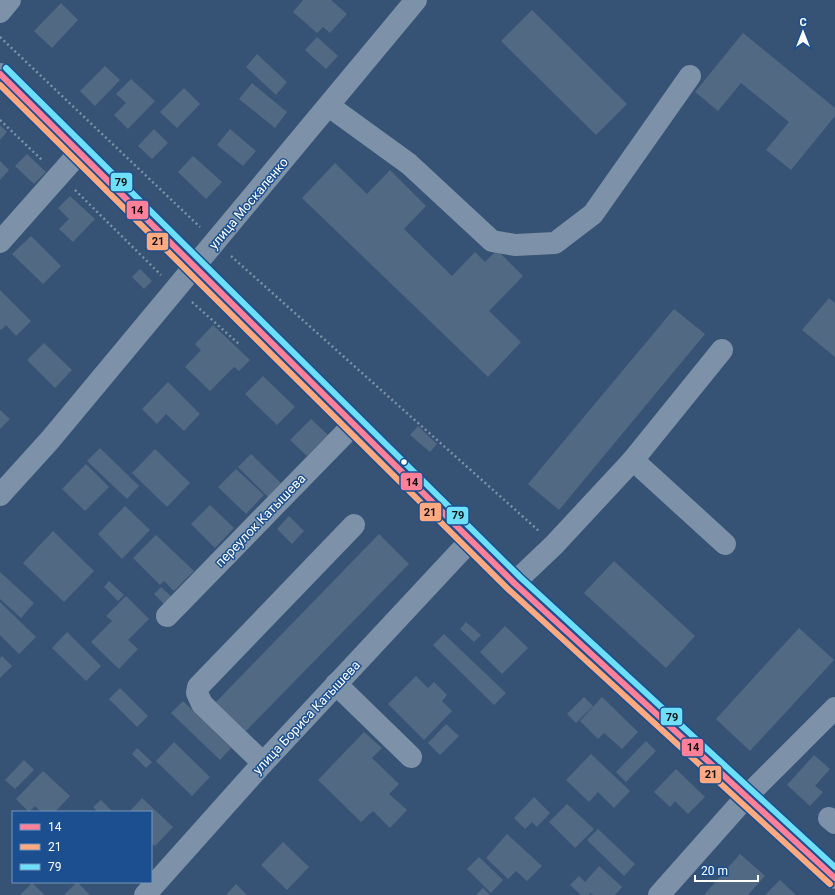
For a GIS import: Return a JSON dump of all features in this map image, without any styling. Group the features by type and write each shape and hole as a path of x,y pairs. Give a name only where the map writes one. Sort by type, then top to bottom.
{"main road":[{"path":"0,74 195,266 470,541 835,878"}],"street":[{"path":"0,12 10,0"},
{"name":"улица Москаленко","path":"0,494 50,440 416,0"},
{"path":"329,106 409,164 492,241 515,245 555,243 592,214 690,76"},
{"path":"0,242 79,153"},
{"path":"514,583 554,545 633,460 722,350"},
{"name":"переулок Катышева","path":"167,616 354,424"},
{"path":"633,460 725,544"},
{"path":"263,763 202,704 197,693 198,687 354,525"},
{"name":"улица Бориса Катышева","path":"145,895 263,763 470,541"},
{"path":"336,684 411,757"},
{"path":"659,895 746,797 835,708"}],"path":[{"path":"0,37 216,242 554,545"}],"building":[{"path":"303,0 331,0 347,14 330,33 323,27 317,33 293,12"},
{"path":"61,3 78,20 52,48 34,31"},
{"path":"532,10 627,104 596,135 501,41"},
{"path":"743,33 835,108 835,116 791,170 766,150 789,122 741,83 718,111 695,92"},
{"path":"317,37 338,56 326,69 305,50"},
{"path":"257,54 287,82 276,95 246,67"},
{"path":"105,66 120,80 95,106 80,91"},
{"path":"131,79 155,101 128,129 114,115 126,103 116,94"},
{"path":"252,83 287,112 275,128 239,99"},
{"path":"184,88 200,104 177,128 160,112"},
{"path":"0,125 7,132 0,140"},
{"path":"154,129 168,143 152,159 138,146"},
{"path":"230,129 256,151 243,166 217,145"},
{"path":"27,154 46,172 34,184 15,166"},
{"path":"193,156 222,182 206,199 178,172"},
{"path":"0,161 9,170 0,180"},
{"path":"335,163 367,194 390,170 426,206 404,229 452,276 475,252 485,262 497,250 523,276 489,311 521,342 488,377 302,198"},
{"path":"70,196 95,219 73,242 59,229 69,219 58,208"},
{"path":"31,236 61,266 43,284 12,254"},
{"path":"140,269 152,281 144,289 132,277"},
{"path":"0,290 31,321 16,336 6,325 1,330 0,329"},
{"path":"829,298 835,303 835,357 802,330"},
{"path":"674,309 705,334 559,510 528,484"},
{"path":"213,325 250,360 239,371 234,367 210,391 185,367 201,350 195,344"},
{"path":"44,343 72,370 55,388 27,360"},
{"path":"263,376 295,407 277,425 245,394"},
{"path":"168,382 200,414 184,431 166,414 157,424 142,409"},
{"path":"0,410 10,419 0,429"},
{"path":"311,419 328,435 307,456 290,440"},
{"path":"418,426 437,444 430,452 410,435"},
{"path":"100,448 139,486 127,499 87,461"},
{"path":"155,449 190,483 167,507 132,473"},
{"path":"251,454 281,483 268,497 238,467"},
{"path":"86,464 109,487 85,511 62,489"},
{"path":"236,469 264,495 246,514 218,487"},
{"path":"210,505 234,528 215,548 191,524"},
{"path":"125,506 150,530 122,559 98,534"},
{"path":"289,516 304,531 292,544 277,529"},
{"path":"53,531 94,571 64,602 23,563"},
{"path":"379,534 409,564 246,731 216,702"},
{"path":"156,535 194,571 174,591 164,581 160,585 133,558"},
{"path":"614,561 695,636 666,668 584,593"},
{"path":"0,572 34,603 21,618 0,599"},
{"path":"109,581 124,595 118,601 104,587"},
{"path":"161,587 172,597 165,605 154,594"},
{"path":"126,596 149,619 128,640 138,649 119,669 91,642 112,621 106,616"},
{"path":"0,602 36,637 19,654 0,635"},
{"path":"466,622 481,635 474,642 460,629"},
{"path":"505,626 528,648 502,674 480,652"},
{"path":"799,628 834,660 750,751 716,719"},
{"path":"67,632 101,666 86,681 52,648"},
{"path":"444,634 506,693 494,705 433,645"},
{"path":"2,656 12,666 0,678 0,658"},
{"path":"416,676 428,688 434,682 447,695 442,701 452,711 424,740 388,704"},
{"path":"120,688 148,716 137,727 109,699"},
{"path":"584,697 593,706 576,723 567,714"},
{"path":"602,697 638,732 622,749 604,733 598,739 580,721"},
{"path":"183,701 231,748 220,760 171,713"},
{"path":"446,724 459,736 440,755 428,743"},
{"path":"364,732 382,748 372,758 399,784 389,794 407,810 390,828 373,811 361,822 318,780"},
{"path":"646,741 656,751 626,782 616,772"},
{"path":"174,742 210,777 192,796 156,761"},
{"path":"137,748 152,762 146,768 132,754"},
{"path":"591,754 630,791 614,808 598,792 589,802 566,780"},
{"path":"814,755 830,769 815,786 823,792 810,806 787,785"},
{"path":"24,760 34,770 15,789 5,780"},
{"path":"676,769 705,797 688,814 675,801 670,807 654,792"},
{"path":"43,771 70,796 56,811 40,811 35,806 28,811 16,799"},
{"path":"534,797 550,813 537,827 532,822 525,829 514,818"},
{"path":"142,798 173,827 155,846 152,844 152,811 130,811"},
{"path":"101,800 112,811 97,811 93,807"},
{"path":"567,804 594,829 575,848 549,822"},
{"path":"598,829 635,864 624,876 587,840"},
{"path":"507,834 542,866 527,881 516,871 508,879 486,858"},
{"path":"283,842 309,867 287,890 261,865"},
{"path":"740,854 765,876 748,895 704,895"},
{"path":"479,857 503,880 491,893 467,869"},
{"path":"599,866 622,887 615,895 593,895 590,893 589,895 581,895 570,885 579,876 585,882"},
{"path":"780,880 796,895 765,895"},
{"path":"32,883 45,895 20,895"},
{"path":"76,883 78,883 90,895 64,895"},
{"path":"236,884 247,895 226,895"},
{"path":"483,888 490,895 476,895"}],"transit line":[{"name":"79","path":"6,68 520,577 835,867"},
{"name":"14","path":"0,74 514,583 835,878"},
{"name":"21","path":"0,85 508,589 830,884"}]}
